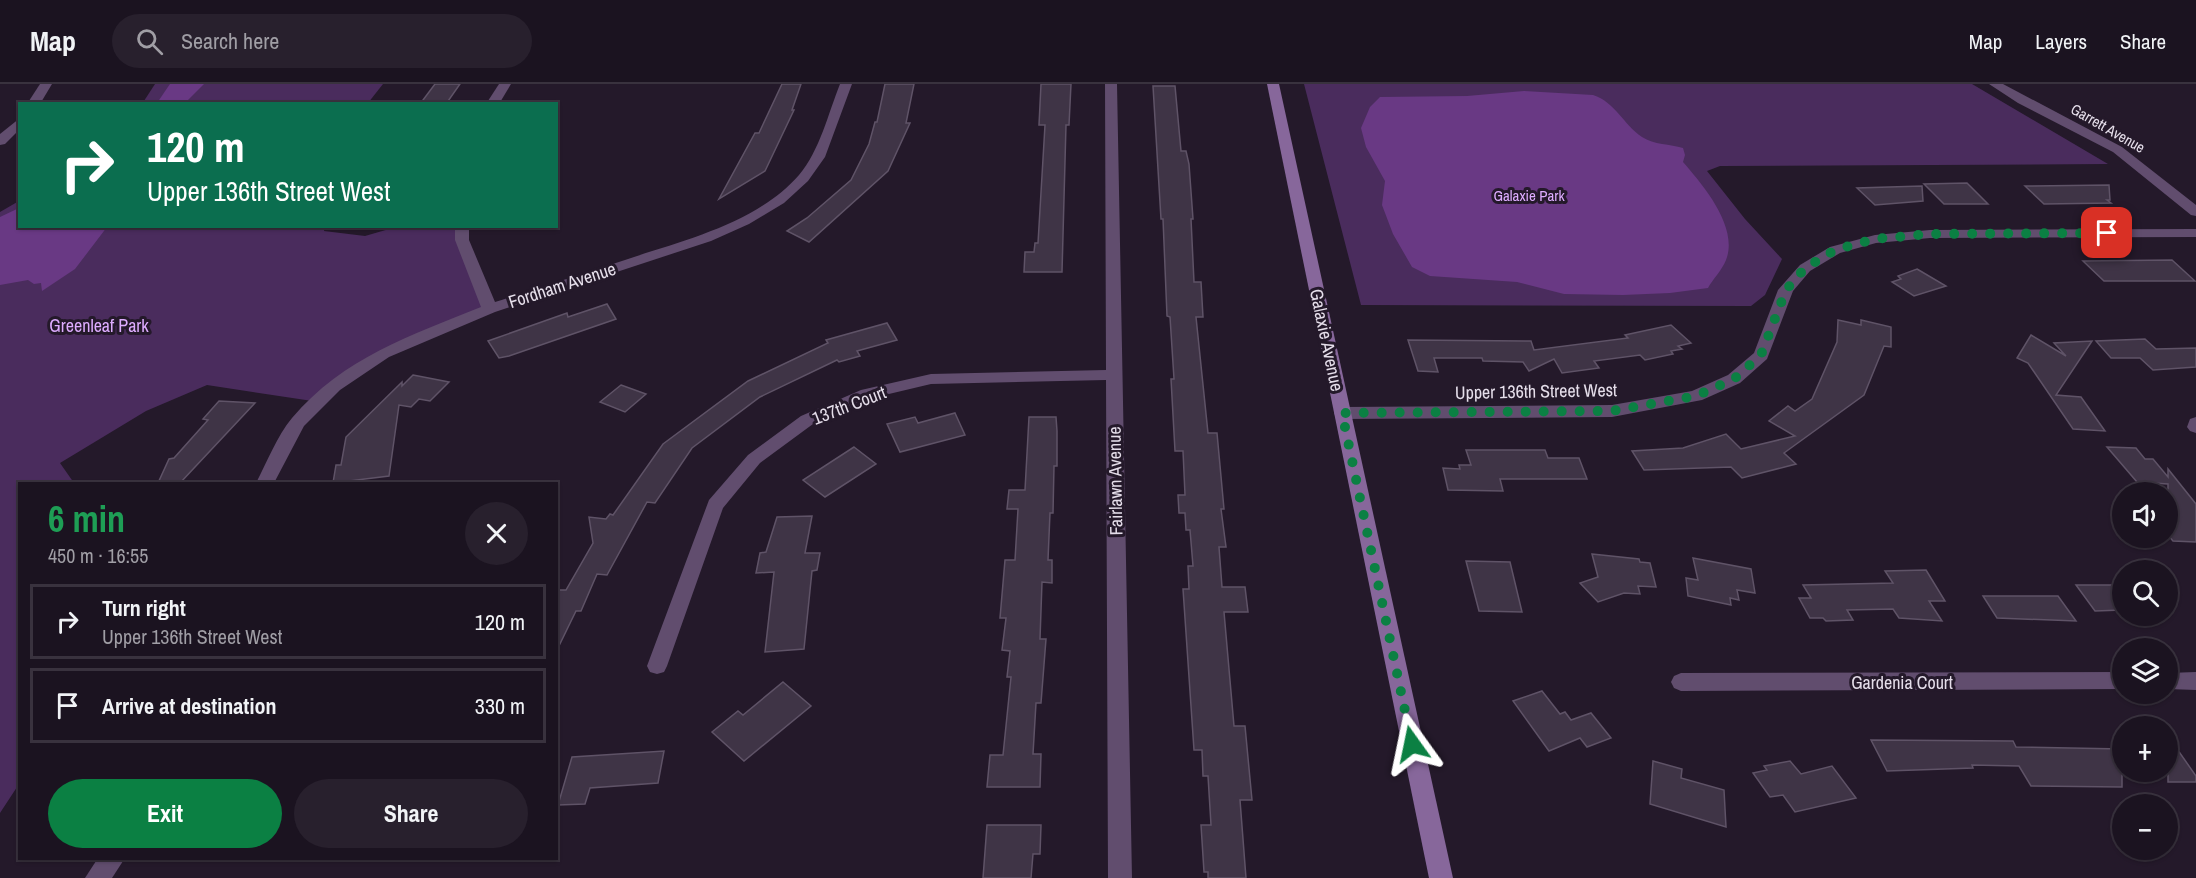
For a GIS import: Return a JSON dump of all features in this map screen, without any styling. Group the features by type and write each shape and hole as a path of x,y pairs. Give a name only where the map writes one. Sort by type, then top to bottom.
{"street":[{"path":"34,102 46,84"},
{"path":"493,102 505,84"},
{"name":"Fordham Avenue","path":"266,482 297,423 334,386 383,353 490,309 705,238 744,221 779,200 803,178 818,157 846,84"},
{"name":"Fairlawn Avenue","path":"1111,84 1120,878"},
{"name":"Galaxie Avenue","path":"1273,84 1441,878"},
{"name":"Garrett Avenue","path":"1995,84 2015,97 2107,143 2143,167 2196,212"},
{"path":"0,141 18,124"},
{"path":"462,228 462,240 490,309"},
{"name":"Upper 136th Street West","path":"1342,413 1612,411 1696,396 1734,379 1761,355 1786,290 1805,268 1835,250 1875,239 1930,234 2196,233"},
{"name":"137th Court","path":"657,666 715,505 754,459 807,420 867,394 931,379 1114,375"},
{"name":"Gardenia Court","path":"1681,682 2112,681"},
{"path":"2178,681 2196,681"},
{"path":"97,878 111,860"}],"green space":[{"path":"155,84 383,84 369,102 143,102"},
{"name":"Galaxie Park","path":"1304,84 1972,84 2108,164 1720,166 1707,171 1745,219 1782,259 1765,295 1751,306 1361,305"},
{"name":"Greenleaf Park","path":"18,202 18,228 325,228 324,231 365,236 393,228 462,228 490,309 383,353 319,402 207,385 146,411 60,463 73,482 18,482 18,786 0,813 0,212"}],"shaded area":[{"path":"170,84 204,84 186,102 158,102"},
{"path":"1524,91 1593,95 1601,98 1613,108 1635,132 1647,140 1683,148 1685,155 1683,162 1709,194 1728,234 1729,247 1726,260 1708,288 1670,293 1623,295 1564,294 1517,282 1430,276 1412,267 1393,234 1382,205 1385,181 1366,147 1361,128 1370,107 1380,97 1467,96"},
{"path":"18,208 18,228 106,228 75,269 42,291 41,283 34,284 28,280 0,285 0,217"}],"building":[{"path":"435,84 460,84 447,102 422,102"},
{"path":"782,84 801,84 792,110 794,110 765,171 719,199 755,133 759,133"},
{"path":"885,84 914,84 906,123 910,123 888,171 809,242 787,231 807,218 851,180 869,144 875,122 877,122"},
{"path":"1041,84 1071,84 1069,125 1066,125 1062,272 1024,272 1025,252 1034,252 1035,243 1038,243 1045,125 1039,125"},
{"path":"1153,86 1175,86 1181,151 1186,151 1189,164 1194,282 1201,282 1203,317 1196,317 1208,433 1217,433 1224,509 1221,509 1226,547 1219,547 1222,587 1245,587 1248,612 1224,612 1234,726 1245,726 1252,800 1240,800 1246,878 1208,878 1208,872 1204,872 1201,825 1211,825 1208,776 1203,776 1202,750 1194,750 1183,589 1189,589 1188,566 1193,566 1190,530 1186,530 1185,513 1179,513 1178,495 1185,495 1183,451 1175,451 1171,379 1174,379 1170,317 1167,316 1163,219 1161,219"},
{"path":"1967,183 1988,204 1944,204 1924,184"},
{"path":"2109,185 2110,200 2107,200 2111,203 2044,204 2025,186"},
{"path":"1922,186 1923,201 1875,205 1857,188"},
{"path":"2172,260 2195,281 2104,281 2083,261"},
{"path":"1917,269 1946,286 1914,296 1892,282 1901,279 1898,276"},
{"path":"607,304 616,319 509,356 499,358 488,341 567,313 568,317"},
{"path":"1838,320 1861,325 1861,320 1891,327 1891,347 1884,346 1864,395 1784,453 1796,464 1742,478 1731,467 1644,470 1632,451 1683,448 1726,434 1741,449 1795,436 1769,421 1788,406 1795,411 1812,399 1837,342"},
{"path":"887,323 897,340 857,351 860,356 839,362 837,360 760,397 692,448 655,503 647,502 607,575 597,574 581,611 576,611 558,648 558,590 566,590 593,543 589,517 606,519 610,514 613,515 663,444 748,381 828,343 826,340"},
{"path":"1671,325 1691,343 1678,346 1682,349 1671,351 1673,354 1645,360 1640,355 1594,361 1599,368 1562,373 1554,359 1529,371 1523,362 1483,361 1482,358 1434,358 1438,372 1418,371 1408,340 1531,341 1534,350 1628,338 1625,335"},
{"path":"2031,335 2066,356 2054,343 2092,341 2056,395 2081,397 2105,431 2073,429 2028,363 2017,358"},
{"path":"2145,339 2156,349 2196,348 2196,367 2153,370 2140,358 2111,358 2096,341"},
{"path":"413,375 449,382 430,401 419,399 411,407 399,405 389,476 333,482 336,465 341,465 346,437 402,382 402,386"},
{"path":"621,385 646,394 625,412 600,402"},
{"path":"219,401 255,403 181,482 158,482 169,459 174,458 208,420 203,419"},
{"path":"955,413 965,435 900,452 887,424 915,417 918,423"},
{"path":"1029,417 1056,417 1057,431 1057,466 1054,466 1053,513 1050,513 1048,560 1052,560 1052,583 1042,582 1040,639 1046,639 1041,703 1036,703 1033,754 1041,754 1040,787 987,787 990,755 1003,755 1011,677 1007,677 1010,651 1002,650 1006,618 1000,618 1005,560 1015,560 1018,509 1007,509 1009,490 1025,490"},
{"path":"854,447 876,464 825,497 803,480"},
{"path":"2107,447 2136,448 2145,459 2153,459 2168,477 2168,469 2196,504 2196,542 2178,541 2178,482 2137,482"},
{"path":"1466,450 1545,450 1548,458 1579,458 1587,479 1500,479 1503,491 1448,490 1443,468 1460,469 1459,465 1471,465"},
{"path":"812,516 805,553 820,553 817,570 812,571 804,649 765,652 774,572 756,573 760,553 766,552 777,517"},
{"path":"1592,554 1639,559 1640,562 1650,563 1656,587 1638,586 1640,594 1624,593 1598,602 1580,583 1598,577"},
{"path":"1693,558 1751,569 1755,593 1737,590 1739,600 1730,598 1731,605 1688,596 1686,578 1698,580"},
{"path":"1466,561 1510,562 1522,612 1479,611"},
{"path":"1926,570 1945,601 1929,601 1942,621 1899,618 1893,609 1847,610 1853,620 1826,621 1823,618 1810,618 1799,598 1811,598 1803,585 1893,583 1885,571"},
{"path":"2076,585 2112,585 2112,610 2095,611"},
{"path":"1983,596 2058,596 2076,621 1997,618"},
{"path":"783,682 811,706 744,761 712,732 738,711 743,715"},
{"path":"1542,691 1560,714 1565,712 1571,720 1591,713 1611,738 1587,747 1580,738 1549,751 1513,701"},
{"path":"1871,740 2013,741 2016,747 2112,749 2112,782 2122,782 2122,787 2031,786 2019,766 1972,765 1973,768 1887,771"},
{"path":"2178,750 2196,776 2196,782 2178,782"},
{"path":"664,751 658,783 590,788 585,804 558,805 572,757"},
{"path":"1653,761 1682,769 1681,778 1724,790 1726,827 1650,804"},
{"path":"1790,761 1801,774 1832,766 1856,798 1795,812 1783,795 1770,797 1753,773 1767,770 1764,766"},
{"path":"987,825 1041,825 1040,854 1033,854 1031,878 983,878"}],"route":[{"path":"1412,744 1342,413 1612,411 1696,396 1734,379 1761,355 1786,290 1805,268 1835,250 1875,239 1930,234 2107,233"}]}
